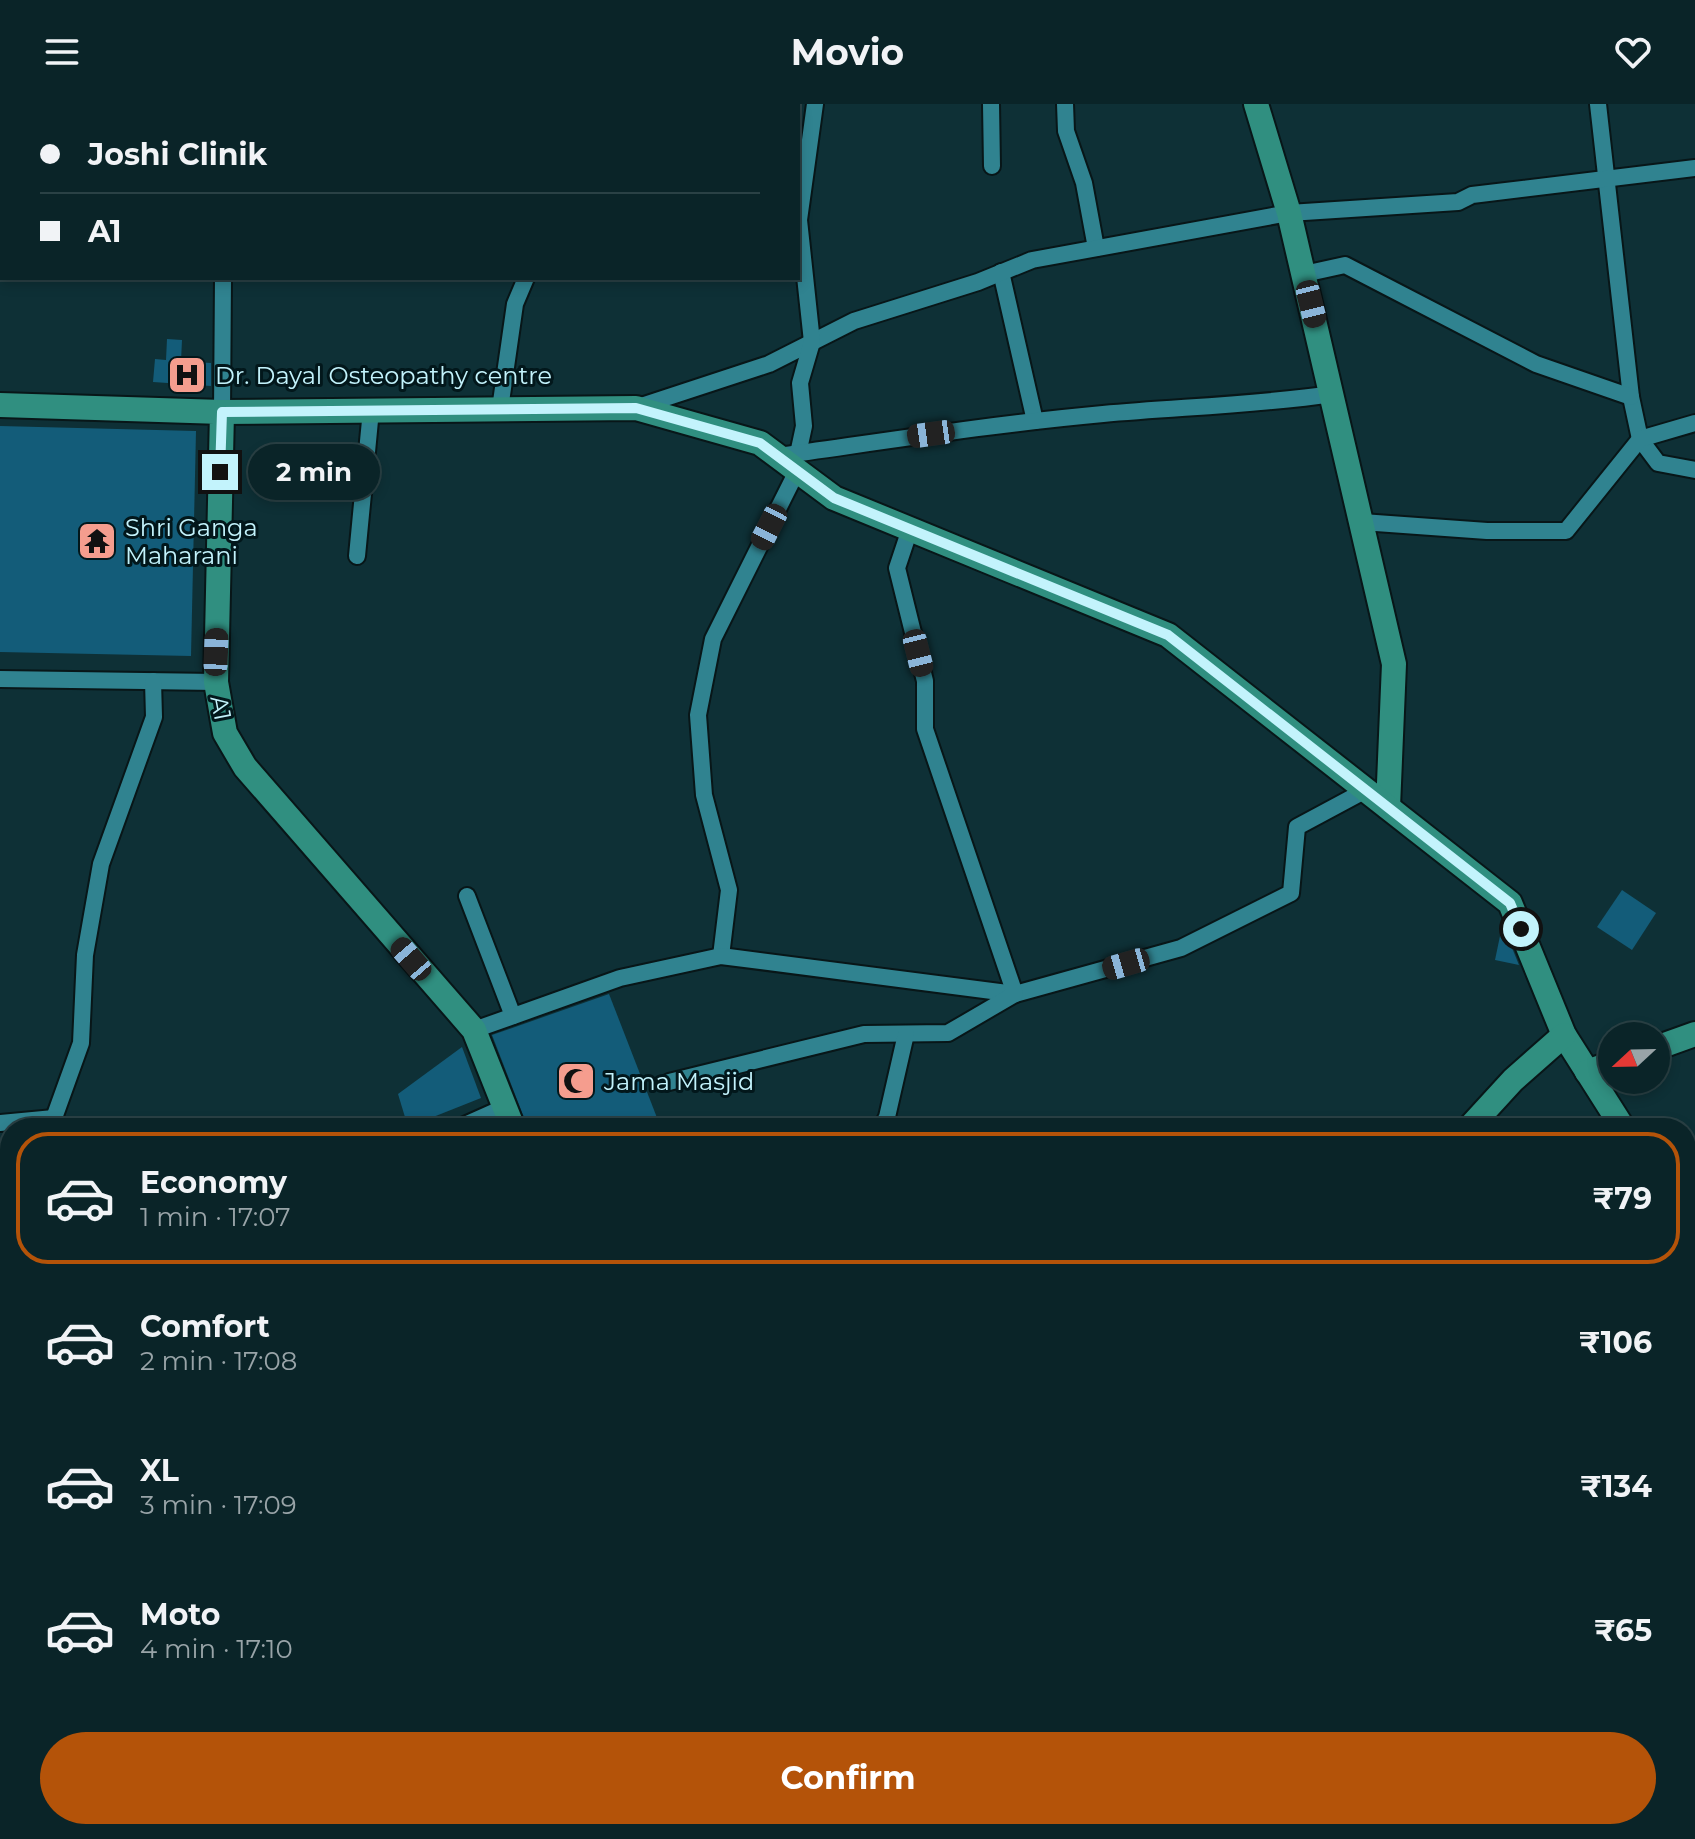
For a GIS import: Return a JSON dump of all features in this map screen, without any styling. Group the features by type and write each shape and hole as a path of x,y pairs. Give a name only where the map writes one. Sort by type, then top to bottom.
{"street":[{"path":"800,203 804,134 815,104"},
{"path":"991,104 992,166"},
{"path":"1065,104 1066,131 1084,183 1096,248"},
{"path":"1256,104 1289,213 1394,664 1388,807"},
{"path":"1598,104 1609,180 1631,397 1640,439 1658,463 1695,470"},
{"path":"636,408 769,364 854,321 1032,260 1289,213 1458,202 1472,195 1695,168"},
{"path":"721,956 729,890 704,795 698,715 713,639 804,426 800,383 812,342 800,229"},
{"path":"1304,274 1345,265 1536,364 1631,397"},
{"path":"1001,272 1035,421"},
{"path":"222,412 223,280"},
{"path":"500,409 515,304 525,280"},
{"path":"791,460 1035,421 1269,403 1333,394"},
{"path":"0,405 222,412 636,408 760,443 791,460 834,498 1168,635 1510,903 1564,1035 1617,1118"},
{"path":"357,556 371,410"},
{"name":"A1","path":"222,412 216,682 225,733 245,767 474,1030 509,1118"},
{"path":"1362,522 1487,531 1566,531 1640,439 1695,423"},
{"path":"910,529 897,568 925,681 925,729 1015,994"},
{"path":"0,679 216,682"},
{"path":"57,1118 81,1043 85,955 101,864 154,717 153,681"},
{"path":"669,1082 864,1034 948,1033 1015,994 1181,948 1291,893 1297,827 1366,790"},
{"path":"467,896 513,1016"},
{"path":"474,1030 620,978 721,956 1015,994"},
{"path":"886,1118 906,1034"},
{"path":"1670,1043 1695,1034"},
{"path":"1478,1118 1513,1080 1564,1035"},
{"path":"1587,1072 1598,1068"}],"building":[{"path":"167,339 182,340 181,361 211,363 211,386 153,382 155,359 166,360"},
{"name":"Shri Ganga Maharani","path":"0,426 196,431 191,656 0,652"},
{"path":"1622,890 1656,913 1632,950 1597,927"},
{"path":"1500,936 1508,938 1519,965 1495,960"},
{"name":"Jama Masjid","path":"609,994 657,1118 524,1118 492,1035"},
{"path":"462,1047 481,1098 431,1118 405,1118 398,1094"}],"place":[{"name":"Dr. Dayal Osteopathy centre","path":"187,375"},
{"name":"Shri Ganga Maharani","path":"97,541"},
{"name":"Jama Masjid","path":"576,1081"}],"route":[{"path":"220,472 222,412 636,408 760,443 834,498 1168,635 1510,903 1521,929"}]}
